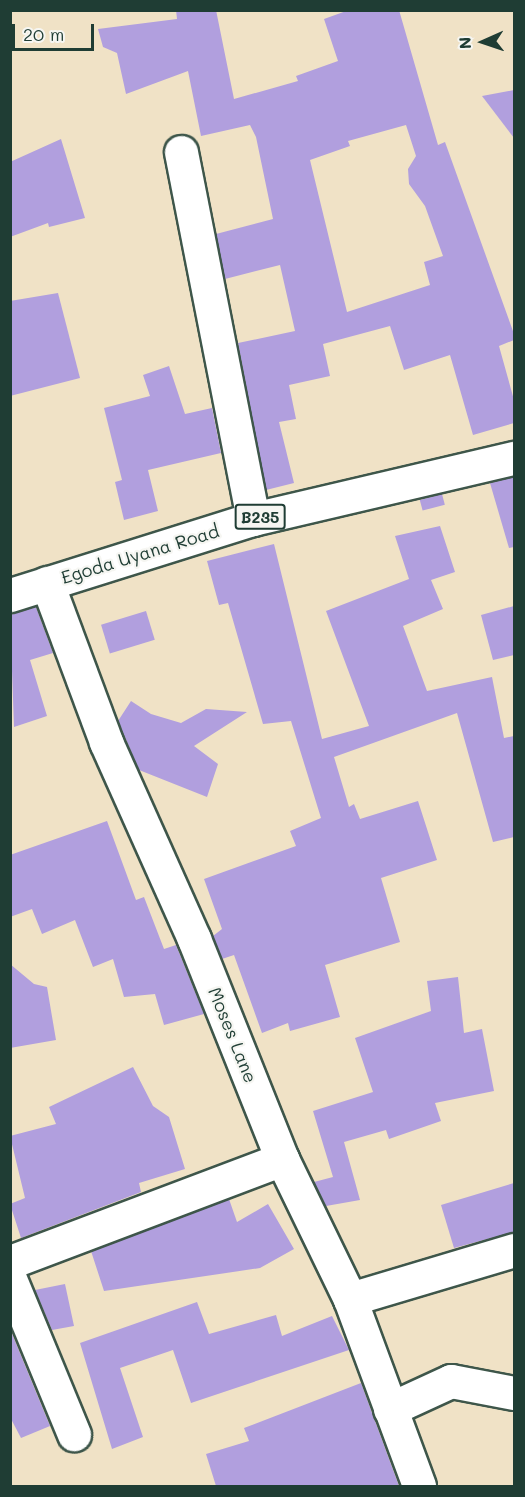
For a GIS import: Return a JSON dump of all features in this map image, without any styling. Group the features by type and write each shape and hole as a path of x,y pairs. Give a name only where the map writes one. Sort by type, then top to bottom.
{"street":[{"path":"181,152 253,519"},
{"name":"Egoda Uyana Road","path":"10,595 253,519 514,458"},
{"name":"Moses Lane","path":"47,583 106,742 195,939 282,1159 350,1299 419,1486"},
{"path":"10,1262 282,1159"},
{"path":"350,1299 514,1250"},
{"path":"10,1279 74,1434"},
{"path":"390,1409 451,1381 514,1393"}],"building":[{"path":"176,10 216,10 234,99 298,81 296,76 338,61 324,19 349,10 399,10 438,145 445,142 514,334 514,340 499,346 514,400 514,423 473,435 450,355 404,370 390,326 323,344 330,376 289,385 296,419 279,422 294,483 266,490 238,343 295,331 280,265 225,279 216,234 273,219 256,137 250,125 201,136 188,71 126,94 117,53 103,47 98,29 177,19","holes":["406,125 416,156 408,169 409,184 425,206 443,256 424,262 430,285 347,312 310,160 350,146 348,141"]},
{"path":"514,90 514,138 482,96"},
{"path":"61,139 85,218 49,227 48,223 10,237 10,162"},
{"path":"58,293 80,378 10,396 10,301"},
{"path":"169,366 185,414 212,408 221,453 148,470 158,511 124,520 115,482 122,480 104,408 150,396 143,375"},
{"path":"514,477 514,547 509,548 490,483"},
{"path":"442,494 445,505 423,511 420,500"},
{"path":"440,526 455,572 431,580 443,609 403,626 427,691 492,677 504,738 514,736 514,837 493,842 457,713 334,757 349,807 354,804 360,819 418,801 437,860 381,878 400,942 325,965 340,1017 290,1031 288,1023 262,1033 234,955 222,959 213,936 222,929 204,879 296,846 290,831 321,818 291,721 263,724 228,603 219,605 207,561 274,544 322,739 369,726 326,611 409,579 395,536"},
{"path":"514,606 514,655 493,660 481,615"},
{"path":"36,607 53,653 30,660 47,716 14,727 10,615"},
{"path":"146,611 155,640 110,653 101,625"},
{"path":"131,701 151,714 181,723 206,709 247,712 194,746 218,764 207,797 139,770 118,721"},
{"path":"107,821 136,900 144,897 164,949 176,945 204,1014 164,1025 155,994 124,997 113,959 93,967 75,920 42,934 32,909 10,917 10,855"},
{"path":"10,964 34,984 47,987 56,1040 10,1048"},
{"path":"458,977 464,1033 482,1029 494,1091 435,1103 441,1121 389,1139 386,1130 344,1142 360,1200 326,1206 314,1182 333,1177 313,1111 373,1092 355,1038 431,1011 427,981"},
{"path":"133,1067 153,1106 169,1117 185,1169 139,1183 141,1192 21,1238 10,1204 25,1198 10,1136 56,1124 49,1107"},
{"path":"514,1183 514,1232 454,1248 441,1205"},
{"path":"229,1199 237,1222 268,1204 294,1249 260,1268 104,1291 91,1251"},
{"path":"65,1284 74,1326 52,1330 35,1290"},
{"path":"197,1302 209,1334 276,1315 282,1336 332,1316 349,1350 191,1403 173,1350 120,1368 143,1437 112,1449 80,1343"},
{"path":"10,1329 50,1426 21,1438 10,1417"},
{"path":"361,1383 399,1486 216,1486 206,1454 249,1441 244,1428"}]}
